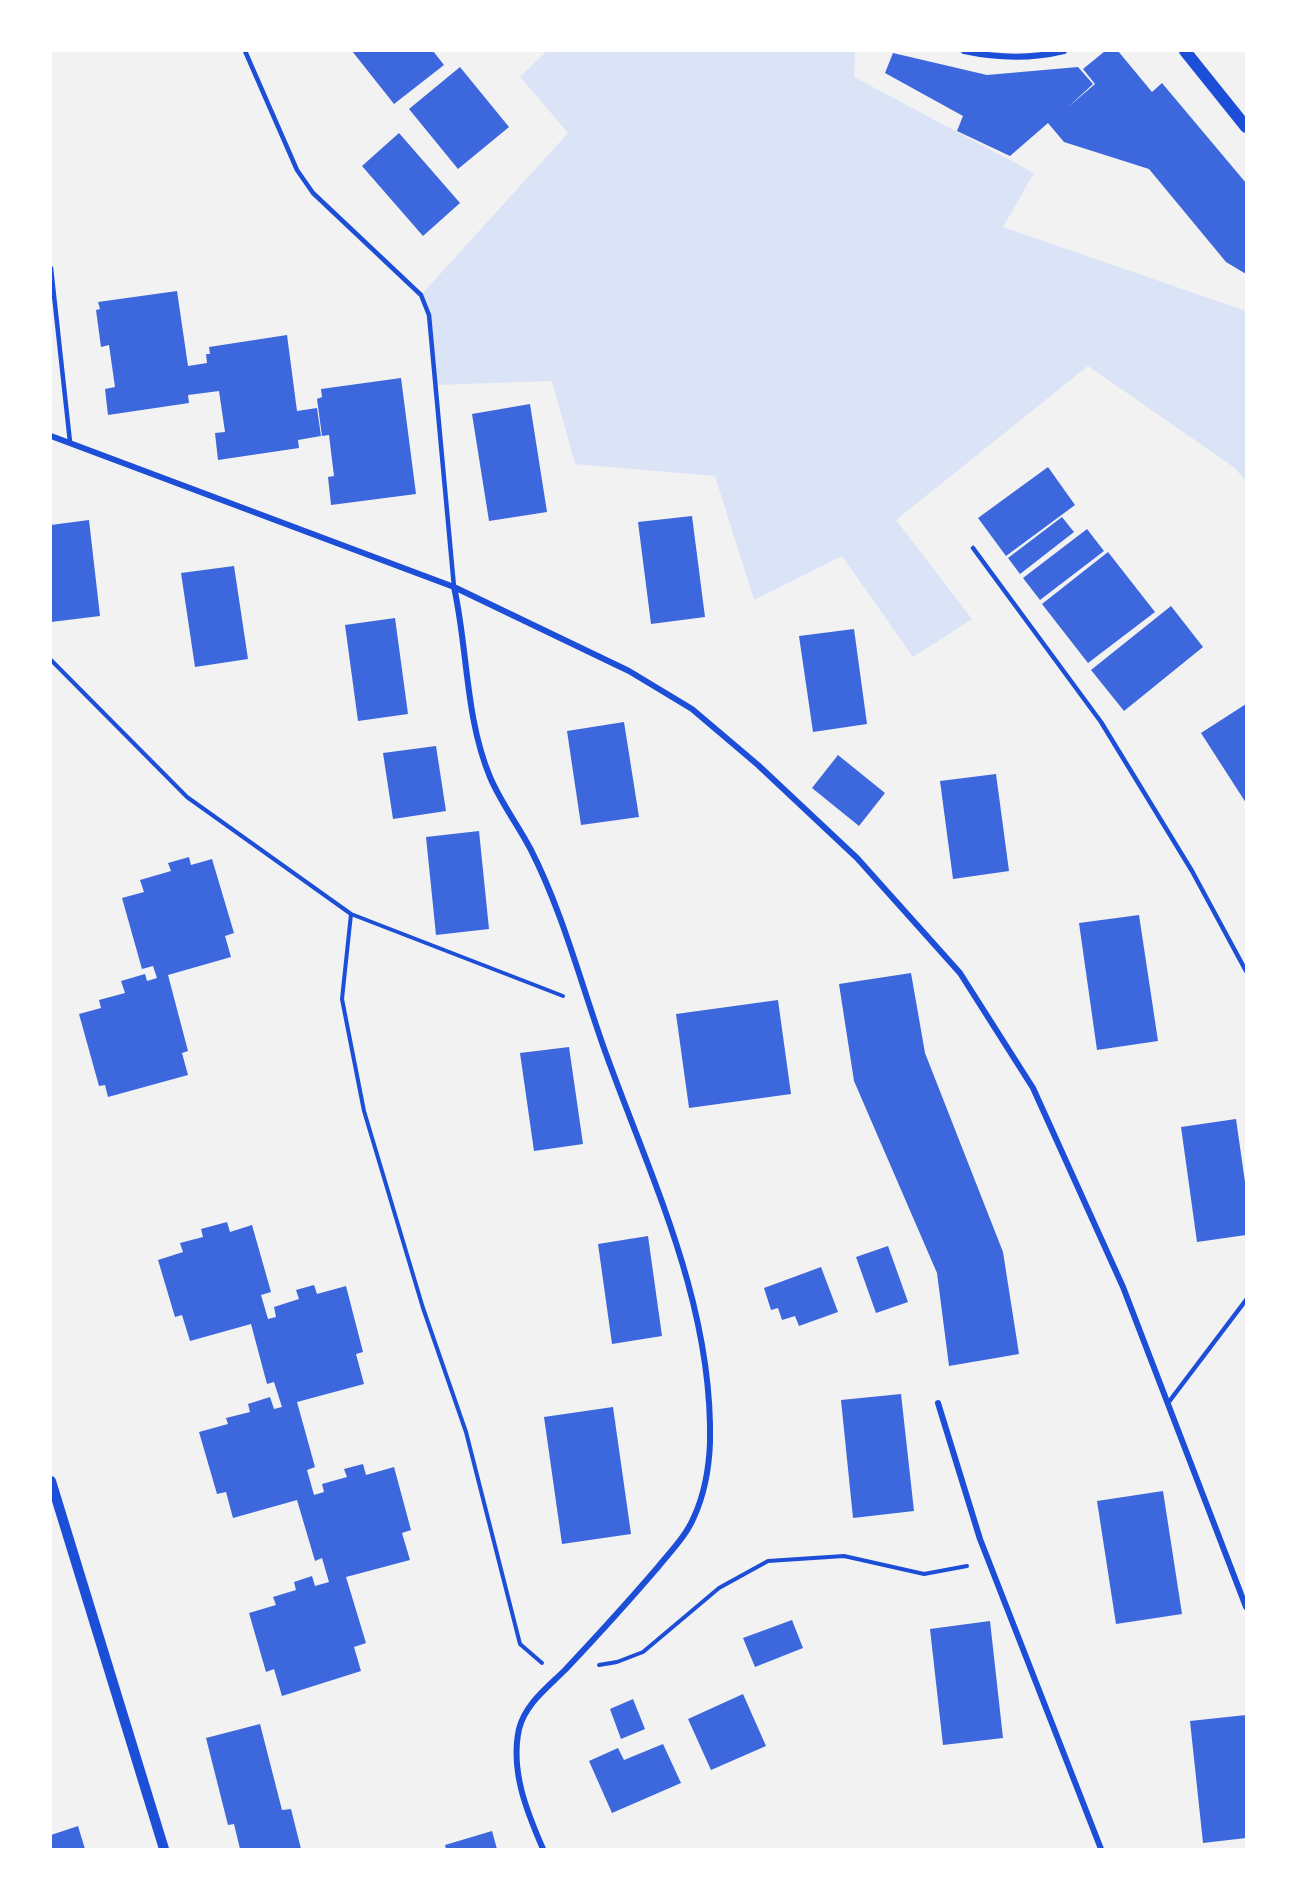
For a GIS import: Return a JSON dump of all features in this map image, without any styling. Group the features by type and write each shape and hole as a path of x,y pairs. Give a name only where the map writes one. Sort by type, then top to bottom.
{"main road":[{"path":"1185,51 1246,127"}],"street":[{"path":"964,51 991,57 1045,55 1064,51"},
{"path":"51,436 454,587 629,670 692,709 758,765 857,858 960,974 1032,1088 1123,1287 1246,1607"},
{"path":"454,587 480,749 491,779 531,849 553,899 589,1006 677,1239 693,1295 703,1348 710,1444 700,1502 684,1535 609,1624 526,1709 519,1729 517,1753 519,1781 527,1813 543,1849"},
{"path":"938,1403 989,1562 1101,1849"},
{"path":"51,1481 164,1849"}],"lane":[{"path":"245,51 297,170 313,193 421,296 429,315 454,587"},
{"path":"51,268 70,442"},
{"path":"972,548 1101,722 1192,871 1246,970"},
{"path":"1167,1404 1246,1300"}],"path":[{"path":"51,660 187,797 351,914 589,1006"},
{"path":"351,914 342,999 364,1111 423,1308 466,1432 520,1644 540,1663 566,1669 617,1662 643,1652 719,1588 768,1561 844,1556 924,1574 989,1562"}],"shaded area":[{"path":"547,51 855,51 854,77 1034,173 1003,227 1246,311 1246,482 1235,468 1088,366 896,520 972,619 913,657 842,556 754,600 715,476 575,464 552,381 437,385 429,315 421,295 568,133 520,77"}],"building":[{"path":"352,51 433,51 444,65 394,104"},
{"path":"1105,51 1118,51 1152,92 1162,83 1246,183 1246,274 1226,262 1149,169 1064,142 1048,123 1010,156 957,131 963,116 885,73 893,53 987,75 1078,67 1093,84 1067,108 1095,84 1083,69"},
{"path":"460,67 509,127 458,169 409,109"},
{"path":"399,133 460,203 423,236 362,166"},
{"path":"177,291 188,366 207,363 206,354 210,354 209,347 287,335 297,411 317,408 321,436 298,440 299,448 218,460 215,433 225,432 219,391 188,395 189,403 108,415 105,389 115,387 109,345 101,347 96,310 100,309 98,302"},
{"path":"401,378 416,494 331,505 328,477 334,476 329,435 322,436 317,399 322,397 321,389"},
{"path":"530,404 547,512 489,521 472,414"},
{"path":"1048,467 1075,505 1006,556 978,518"},
{"path":"692,516 705,617 651,624 638,522"},
{"path":"1062,517 1074,532 1020,574 1008,558"},
{"path":"89,520 100,616 51,622 51,525"},
{"path":"1087,529 1104,551 1040,600 1023,578"},
{"path":"1108,552 1155,612 1088,663 1042,604"},
{"path":"234,566 248,659 195,667 181,573"},
{"path":"1171,606 1203,647 1124,711 1091,670"},
{"path":"395,618 408,714 358,721 345,625"},
{"path":"854,629 867,724 813,732 799,636"},
{"path":"1246,704 1246,803 1201,733"},
{"path":"624,722 639,817 581,825 567,731"},
{"path":"436,746 446,811 393,819 383,753"},
{"path":"838,755 885,793 859,826 812,788"},
{"path":"996,774 1009,871 953,879 940,781"},
{"path":"479,831 489,929 436,935 426,837"},
{"path":"189,857 191,865 212,859 234,933 225,936 231,957 168,975 188,1051 182,1053 188,1075 108,1097 105,1085 99,1086 79,1014 101,1008 99,1000 125,993 121,981 145,974 147,981 157,978 153,966 142,969 122,898 144,892 140,880 171,871 168,863"},
{"path":"1139,915 1158,1041 1097,1050 1079,923"},
{"path":"911,973 925,1053 1003,1252 1019,1354 949,1366 937,1273 854,1081 839,984"},
{"path":"778,1000 791,1094 689,1108 676,1014"},
{"path":"569,1047 583,1144 534,1151 520,1053"},
{"path":"1236,1119 1246,1189 1246,1235 1197,1242 1181,1127"},
{"path":"227,1222 230,1232 252,1225 271,1292 261,1295 268,1319 276,1317 274,1307 299,1299 296,1290 314,1285 317,1294 346,1286 363,1352 356,1354 364,1384 297,1402 315,1467 307,1470 314,1495 324,1492 322,1484 347,1477 344,1469 363,1464 366,1475 394,1467 411,1530 402,1533 410,1560 346,1577 366,1643 354,1647 361,1671 282,1696 274,1669 266,1672 249,1613 276,1605 273,1597 296,1590 294,1582 312,1576 315,1586 329,1582 322,1558 315,1561 297,1500 233,1518 226,1492 217,1494 199,1432 228,1424 226,1418 250,1412 248,1404 270,1397 274,1409 282,1407 274,1382 267,1384 251,1324 190,1341 182,1315 175,1317 158,1260 183,1252 180,1243 203,1237 201,1229"},
{"path":"648,1236 662,1336 612,1344 598,1244"},
{"path":"888,1246 908,1302 876,1313 856,1257"},
{"path":"821,1267 838,1312 799,1326 795,1316 782,1320 778,1308 771,1310 764,1288"},
{"path":"901,1394 914,1511 853,1518 841,1400"},
{"path":"613,1407 631,1534 562,1544 544,1417"},
{"path":"1163,1491 1182,1614 1116,1624 1097,1501"},
{"path":"792,1620 803,1648 755,1667 743,1638"},
{"path":"990,1621 1003,1738 943,1745 930,1629"},
{"path":"743,1694 766,1746 711,1770 688,1719"},
{"path":"633,1699 645,1729 621,1739 610,1709"},
{"path":"1246,1715 1246,1838 1203,1843 1190,1721"},
{"path":"260,1724 282,1810 291,1809 301,1849 240,1849 234,1824 228,1825 206,1738"},
{"path":"663,1744 681,1783 612,1813 589,1761 618,1748 624,1760"},
{"path":"78,1826 85,1849 51,1849 51,1835"},
{"path":"492,1831 497,1849 446,1849 445,1845"}]}
